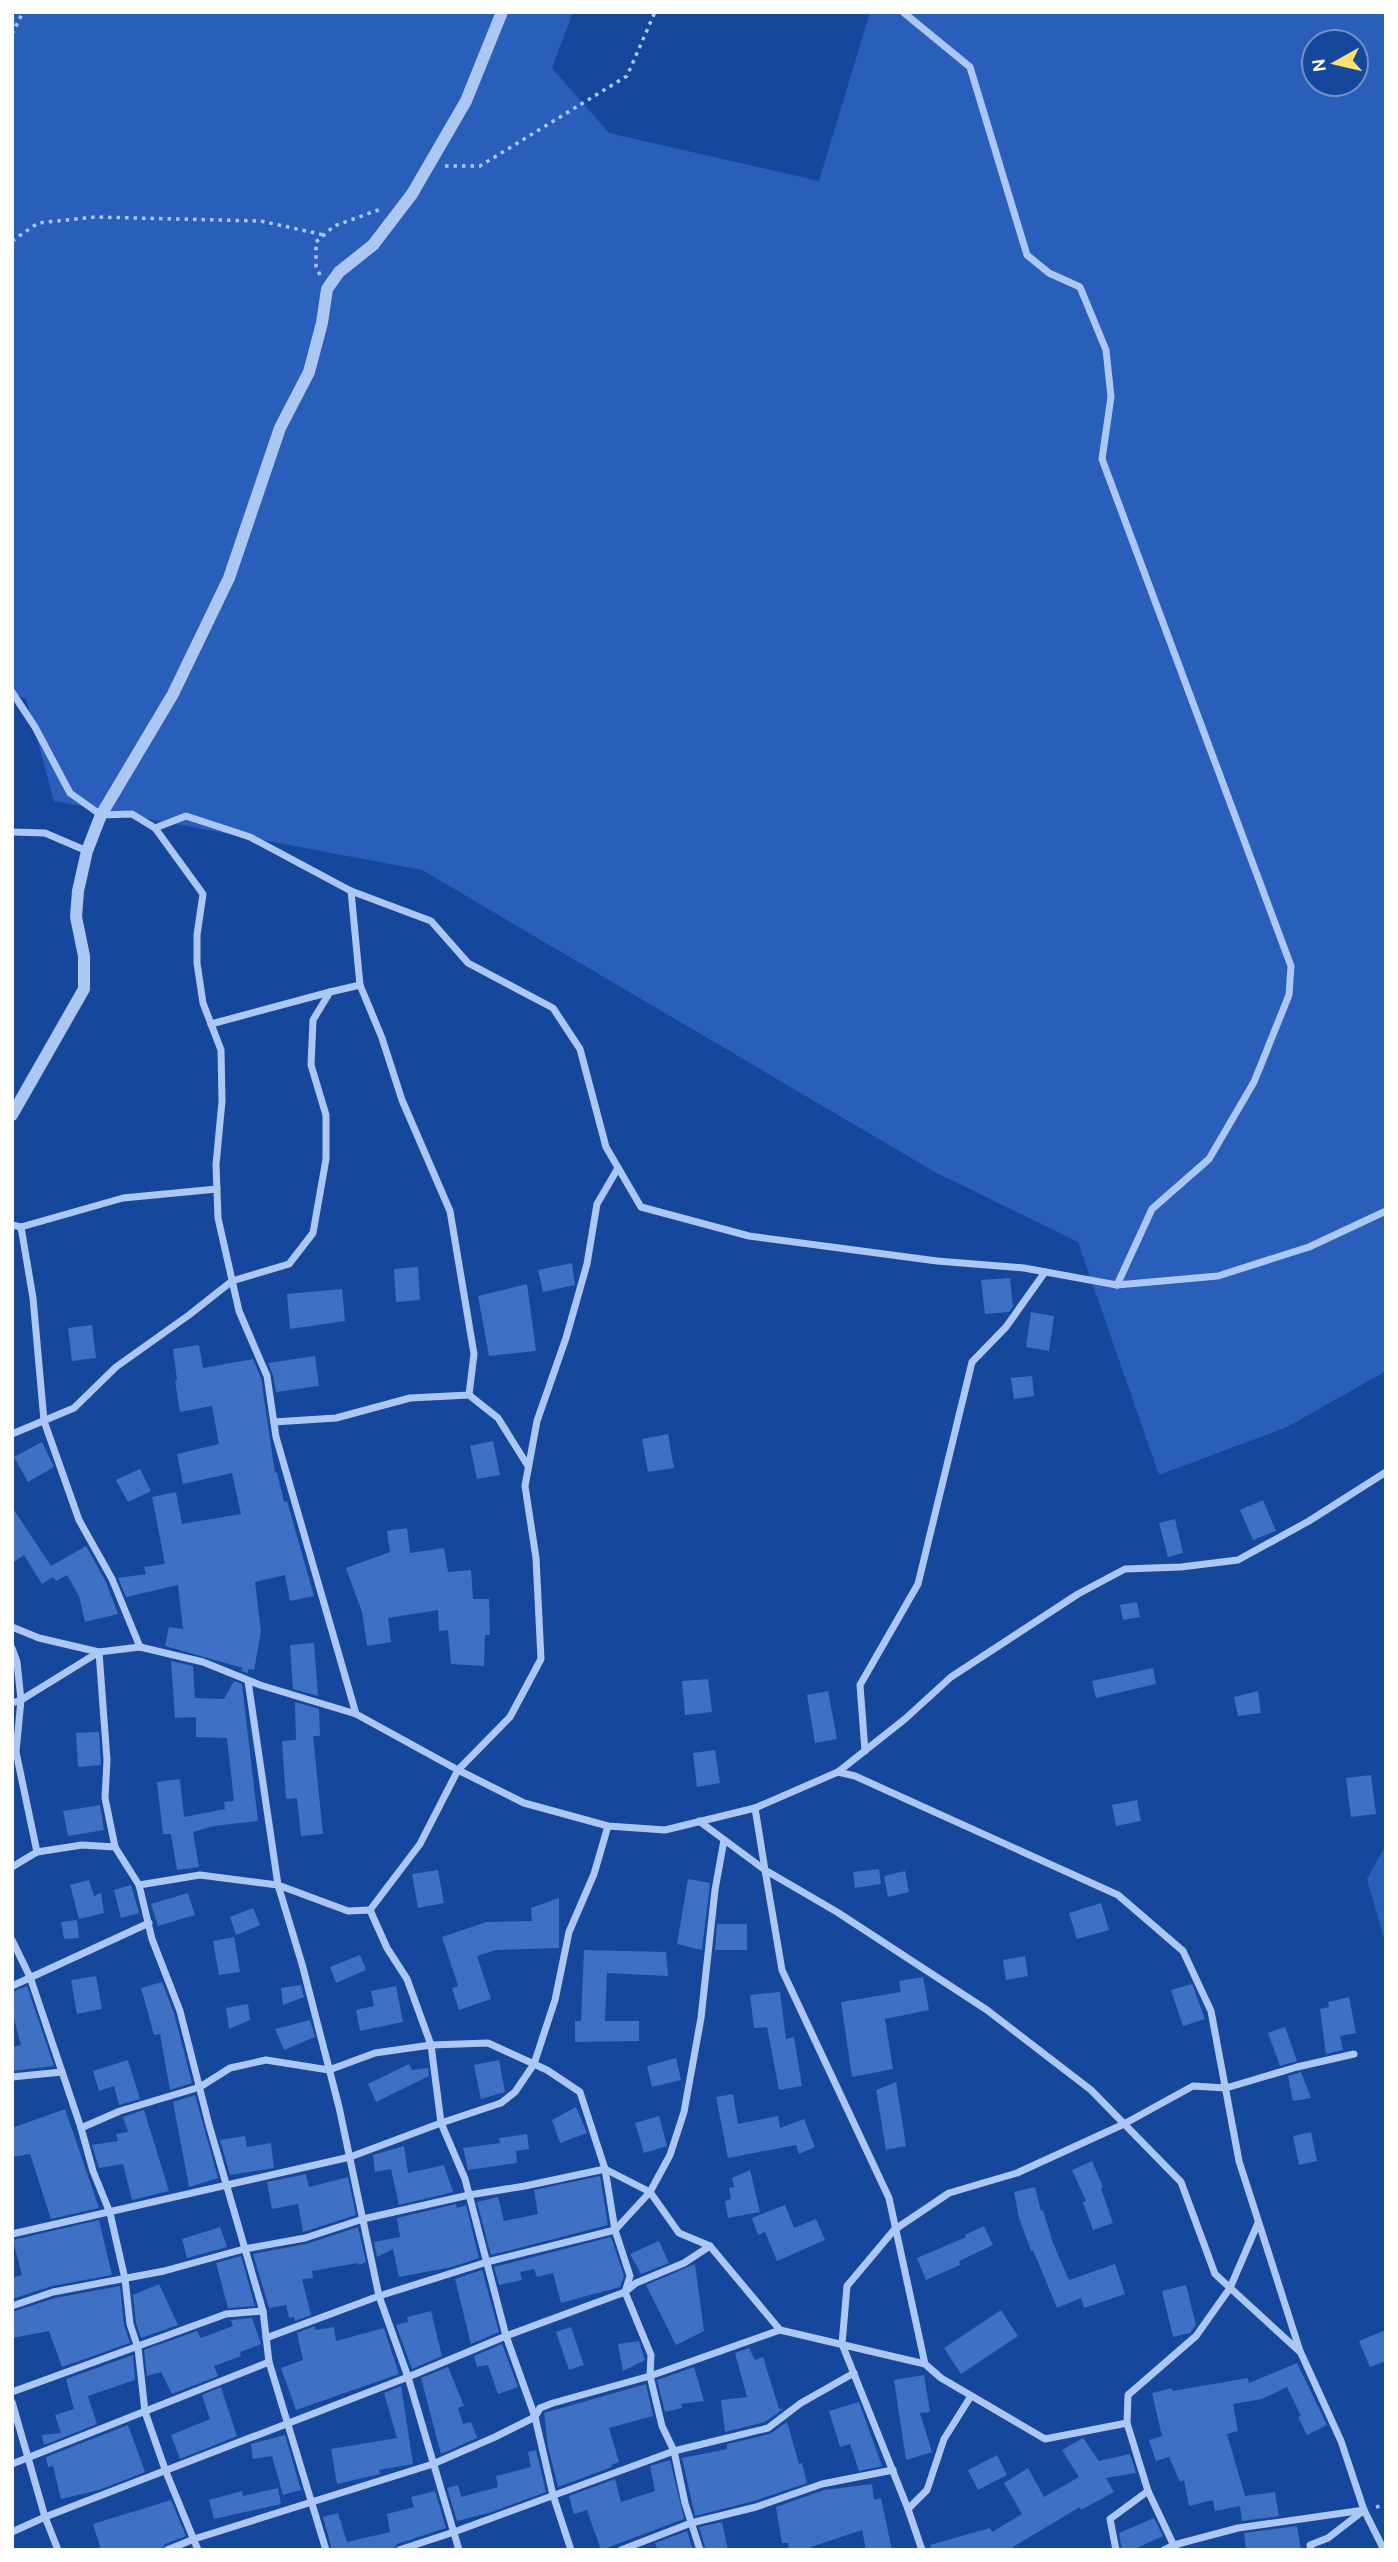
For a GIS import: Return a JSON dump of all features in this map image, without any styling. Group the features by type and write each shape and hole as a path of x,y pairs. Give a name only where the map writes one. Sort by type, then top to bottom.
{"street":[{"path":"12,1115 84,989 84,956 76,917 78,891 87,851 101,815 173,694 229,578 280,428 309,372 322,323 327,289 339,272 373,245 412,194 466,101 502,12"},
{"path":"903,12 970,67 1027,255 1049,273 1080,287 1106,350 1111,397 1102,459 1291,966 1289,995 1254,1082 1209,1159 1152,1209 1117,1285"},
{"path":"12,692 70,793 101,815 132,814 155,828 203,894 197,935 197,963 203,1003 221,1050 222,1101 216,1165 218,1218 239,1311 267,1376 274,1422 292,1497 356,1714"},
{"path":"155,828 186,816 250,837 351,891 431,921 468,963 553,1008 580,1049 606,1147 641,1207 737,1233 937,1261 1045,1272 1117,1285 1218,1276 1309,1247 1386,1211"},
{"path":"12,832 45,833 87,851"},
{"path":"351,891 360,985 382,1038 402,1100 450,1211 474,1354 470,1395"},
{"path":"211,1024 360,985"},
{"path":"12,1434 74,1408 116,1367 232,1281 289,1264 313,1233 326,1159 326,1115 311,1065 313,1020 330,992"},
{"path":"370,1910 420,1844 458,1770 510,1717 541,1659 536,1558 525,1486 537,1421 566,1338 587,1264 597,1204 618,1168"},
{"path":"140,1647 113,1579 79,1520 44,1421 33,1298 17,1226 123,1198 217,1189"},
{"path":"865,1751 860,1685 918,1584 972,1362 1006,1327 1045,1272"},
{"path":"274,1422 337,1418 410,1398 470,1395 498,1418 528,1467"},
{"path":"12,1627 38,1638 99,1652 140,1647 203,1662 285,1694 356,1714 524,1803 608,1826 665,1829 755,1808 838,1772 905,1719 951,1677 1078,1594 1125,1569 1181,1567 1238,1560 1309,1521 1386,1472"},
{"path":"12,1648 17,1662 21,1700 16,1752 37,1852"},
{"path":"12,1703 99,1652"},
{"path":"99,1652 107,1760 104,1798 116,1847 139,1885 152,1939 180,2011 263,2311 269,2362 327,2550"},
{"path":"248,1681 278,1885 302,1964 329,2070 379,2296 408,2377 459,2550"},
{"path":"838,1772 855,1776 1118,1895 1183,1951 1211,2011 1239,2161 1300,2351 1340,2441 1364,2510 1384,2550"},
{"path":"755,1808 782,1970 889,2197 925,2364"},
{"path":"699,1821 765,1870 837,1912 987,2010 1091,2090 1181,2182 1215,2274 1300,2351"},
{"path":"12,2234 350,2157 501,2103 515,2092 534,2064 555,2000 569,1932 594,1874 608,1826"},
{"path":"266,2338 379,2296 487,2262 615,2230 650,2192 670,2155 684,2112 701,2018 715,1890 724,1840"},
{"path":"12,1867 37,1852 82,1845 116,1847"},
{"path":"139,1885 200,1875 278,1885 348,1911 370,1910"},
{"path":"370,1910 387,1948 407,1979 431,2045 441,2123 469,2195 506,2336 535,2417 553,2495 571,2550"},
{"path":"12,1986 149,1923"},
{"path":"12,1940 30,1977 82,2128 93,2171 110,2213 125,2279 130,2324 138,2348 145,2412 198,2550"},
{"path":"82,2128 120,2111 200,2087 230,2067 266,2060 329,2070 375,2053 431,2045 488,2043 534,2064 580,2092 605,2169 615,2230 630,2276 625,2292 651,2355 650,2376 662,2426 674,2451 700,2550"},
{"path":"922,2550 908,2508 842,2344 848,2286 894,2230 948,2193 1017,2173 1125,2124 1193,2086 1226,2088 1354,2054"},
{"path":"12,2077 62,2072"},
{"path":"12,2306 53,2292 163,2272 244,2249 305,2238 363,2219 605,2169 650,2192 679,2232 710,2246 780,2330"},
{"path":"1175,2547 1148,2490 1127,2423 1128,2395 1196,2336 1230,2288 1258,2222"},
{"path":"12,2532 506,2336 625,2292 636,2283 684,2263 710,2246"},
{"path":"12,2392 226,2314 263,2311"},
{"path":"167,2550 194,2539 433,2464 535,2417 540,2408 650,2376 780,2330 925,2364 941,2378 1045,2439 1127,2423"},
{"path":"12,2464 269,2362"},
{"path":"399,2550 674,2451 768,2428 801,2403 854,2373"},
{"path":"908,2508 927,2490 944,2439 971,2396"},
{"path":"12,2402 58,2550"},
{"path":"621,2550 691,2523 756,2507 822,2484 893,2470"},
{"path":"1116,2550 1110,2519 1148,2490"},
{"path":"1164,2550 1238,2528 1364,2510"},
{"path":"1311,2550 1310,2545 1328,2538 1364,2510"}],"path":[{"path":"12,33 23,12"},
{"path":"429,166 480,166 627,76 655,12"},
{"path":"327,289 316,267 316,242 334,226 412,194"},
{"path":"12,241 38,223 95,217 261,221 324,235"}],"shaded area":[{"path":"12,12 573,12 552,68 609,133 819,181 870,12 1386,12 1386,1371 1287,1427 1159,1475 1078,1242 935,1172 422,870 54,801 26,699 12,694"},
{"path":"1386,1845 1386,1945 1367,1879"}],"building":[{"path":"572,1263 575,1285 543,1292 538,1270"},
{"path":"418,1267 420,1300 396,1302 394,1269"},
{"path":"1010,1278 1013,1307 1009,1312 985,1314 981,1280"},
{"path":"527,1284 536,1351 489,1356 478,1296"},
{"path":"342,1289 345,1321 290,1329 287,1294"},
{"path":"1031,1312 1054,1316 1049,1351 1026,1347"},
{"path":"92,1325 96,1358 72,1361 68,1328"},
{"path":"199,1345 203,1368 253,1359 261,1378 275,1473 277,1472 284,1502 287,1501 314,1596 290,1601 285,1575 255,1582 261,1632 254,1670 248,1669 248,1673 241,1671 243,1668 165,1646 169,1627 183,1629 178,1585 126,1597 118,1578 146,1574 144,1567 165,1564 152,1497 176,1492 182,1524 241,1514 232,1473 183,1484 177,1454 219,1444 212,1406 180,1412 173,1349"},
{"path":"315,1356 319,1386 276,1392 268,1363"},
{"path":"1032,1376 1034,1396 1014,1399 1011,1378"},
{"path":"668,1434 674,1468 648,1472 642,1439"},
{"path":"493,1441 500,1475 477,1479 470,1446"},
{"path":"42,1442 54,1467 28,1482 14,1457"},
{"path":"140,1469 151,1491 128,1502 116,1480"},
{"path":"1263,1500 1276,1531 1253,1540 1240,1510"},
{"path":"12,1507 51,1566 86,1546 106,1582 118,1614 85,1622 79,1596 67,1575 56,1581 53,1577 42,1584 24,1555 12,1563"},
{"path":"1175,1519 1183,1553 1168,1557 1159,1523"},
{"path":"407,1528 410,1553 444,1548 448,1572 471,1570 473,1599 489,1599 490,1635 485,1635 484,1666 451,1664 448,1630 439,1631 438,1610 388,1618 391,1642 367,1646 362,1612 346,1568 390,1552 387,1531"},
{"path":"1137,1602 1140,1617 1123,1620 1120,1605"},
{"path":"314,1643 318,1696 293,1689 290,1645"},
{"path":"171,1661 193,1666 195,1698 224,1699 234,1681 242,1684 258,1821 214,1826 193,1832 199,1867 177,1870 171,1834 163,1834 157,1782 180,1779 184,1817 225,1809 224,1802 234,1801 227,1738 196,1737 196,1717 175,1718"},
{"path":"1153,1668 1156,1684 1096,1698 1092,1681"},
{"path":"708,1679 712,1712 685,1715 682,1681"},
{"path":"828,1691 837,1739 815,1743 807,1695"},
{"path":"1258,1691 1261,1713 1238,1716 1234,1697"},
{"path":"295,1702 319,1709 320,1736 313,1736 323,1834 301,1836 297,1798 286,1799 282,1741 296,1740"},
{"path":"99,1732 101,1765 78,1767 76,1733"},
{"path":"715,1750 720,1783 697,1787 693,1753"},
{"path":"1371,1775 1376,1814 1351,1817 1346,1778"},
{"path":"1137,1800 1141,1821 1116,1826 1112,1805"},
{"path":"100,1805 104,1830 68,1836 63,1811"},
{"path":"879,1869 881,1884 855,1888 853,1872"},
{"path":"438,1870 444,1903 418,1908 412,1874"},
{"path":"905,1871 909,1892 888,1897 884,1876"},
{"path":"688,1879 710,1883 702,1950 677,1944"},
{"path":"89,1880 94,1896 101,1893 104,1913 79,1919 70,1885"},
{"path":"131,1885 139,1913 121,1918 114,1890"},
{"path":"188,1893 195,1915 158,1926 151,1904"},
{"path":"559,1898 559,1948 496,1950 477,1956 491,1999 459,2010 452,1988 458,1986 442,1937 486,1922 532,1921 531,1908"},
{"path":"1101,1903 1109,1930 1077,1939 1069,1913"},
{"path":"253,1908 260,1925 236,1935 230,1917"},
{"path":"77,1920 79,1938 64,1939 61,1922"},
{"path":"717,1924 747,1924 747,1950 715,1950"},
{"path":"234,1937 240,1972 219,1975 213,1941"},
{"path":"584,1950 666,1952 668,1976 607,1973 605,2021 639,2021 639,2041 575,2042 575,2021 581,2021"},
{"path":"360,1955 366,1970 336,1983 330,1967"},
{"path":"1025,1956 1028,1976 1006,1980 1003,1960"},
{"path":"96,1976 102,2009 77,2014 71,1980"},
{"path":"923,1977 929,2010 885,2019 893,2069 852,2077 841,2002 901,1992 899,1981"},
{"path":"162,1982 174,2013 192,2083 170,2090 160,2034 154,2035 141,1988"},
{"path":"1192,1984 1205,2019 1183,2026 1171,1990"},
{"path":"301,1985 304,1997 283,2005 281,1988"},
{"path":"27,1986 54,2066 12,2071 12,2047 21,2045 12,2012 12,1992"},
{"path":"396,1986 403,2022 360,2031 356,2010 374,2006 371,1991"},
{"path":"780,1992 786,2039 794,2037 802,2086 779,2090 767,2027 754,2028 750,1995"},
{"path":"1349,1997 1356,2033 1340,2036 1343,2050 1326,2054 1320,2009 1329,2007 1328,2002"},
{"path":"248,2004 250,2020 229,2029 226,2008"},
{"path":"310,2020 315,2037 284,2050 275,2029"},
{"path":"1285,2027 1297,2061 1280,2066 1268,2033"},
{"path":"676,2058 681,2080 652,2087 647,2066"},
{"path":"128,2060 140,2099 119,2105 114,2086 99,2091 93,2071"},
{"path":"499,2060 505,2092 481,2099 474,2065"},
{"path":"409,2064 412,2070 428,2068 429,2076 376,2102 368,2084"},
{"path":"1301,2072 1311,2098 1293,2101 1288,2076"},
{"path":"896,2082 906,2146 886,2150 876,2090"},
{"path":"733,2094 738,2124 778,2116 780,2128 804,2119 815,2147 799,2154 796,2145 728,2158 716,2097"},
{"path":"195,2095 218,2178 189,2187 173,2102"},
{"path":"576,2107 587,2133 560,2143 552,2120"},
{"path":"65,2109 99,2208 51,2219 30,2154 12,2157 12,2128"},
{"path":"144,2110 169,2191 132,2200 123,2164 99,2168 92,2145 118,2141 116,2134 128,2132 123,2117"},
{"path":"659,2116 667,2146 644,2153 635,2123"},
{"path":"1311,2132 1317,2161 1299,2165 1293,2136"},
{"path":"527,2134 529,2149 516,2151 517,2163 468,2170 463,2148 500,2143 499,2138"},
{"path":"245,2136 247,2147 271,2143 274,2168 230,2175 220,2140"},
{"path":"404,2146 408,2173 444,2165 453,2192 399,2205 391,2169 375,2172 373,2155"},
{"path":"1092,2161 1113,2223 1093,2230 1083,2202 1086,2201 1072,2170"},
{"path":"750,2170 760,2212 728,2218 725,2201 731,2199 729,2188 734,2187 732,2178"},
{"path":"306,2174 309,2187 348,2177 356,2215 303,2232 298,2204 272,2209 267,2182"},
{"path":"600,2176 608,2225 491,2255 477,2202 498,2197 504,2221 538,2214 534,2190"},
{"path":"1035,2187 1041,2211 1043,2210 1053,2243 1069,2280 1115,2264 1125,2294 1084,2308 1081,2298 1057,2308 1033,2250 1031,2251 1019,2218 1014,2192"},
{"path":"456,2204 457,2208 466,2205 479,2258 452,2267 399,2277 393,2249 377,2257 374,2242 400,2237 397,2218"},
{"path":"785,2205 794,2228 816,2219 825,2240 777,2261 765,2232 758,2235 752,2218"},
{"path":"99,2220 112,2275 52,2286 12,2299 12,2278 22,2275 13,2240"},
{"path":"984,2226 993,2245 959,2261 960,2265 926,2280 917,2258 966,2237 965,2235"},
{"path":"220,2227 227,2247 187,2258 182,2239"},
{"path":"358,2227 366,2262 312,2271 313,2278 302,2279 311,2315 295,2321 294,2317 289,2318 286,2305 269,2308 253,2254 306,2244"},
{"path":"611,2237 624,2276 620,2287 561,2303 553,2273 537,2277 534,2269 520,2272 522,2280 499,2285 494,2267"},
{"path":"659,2241 669,2263 641,2274 630,2254"},
{"path":"241,2256 255,2306 228,2308 216,2263"},
{"path":"695,2264 704,2331 676,2345 646,2285"},
{"path":"482,2270 499,2332 471,2344 455,2279"},
{"path":"159,2284 178,2325 141,2338 136,2323 133,2295"},
{"path":"1186,2285 1196,2325 1190,2333 1173,2337 1162,2291"},
{"path":"120,2286 124,2325 130,2343 62,2367 49,2331 12,2338 12,2312 55,2298"},
{"path":"1001,2310 1018,2336 961,2374 944,2348"},
{"path":"431,2311 442,2356 412,2369 396,2325 408,2322 407,2317"},
{"path":"252,2318 261,2344 240,2352 241,2356 214,2366 218,2376 172,2394 161,2372 147,2376 144,2350 197,2331 201,2338 233,2326 231,2320"},
{"path":"315,2326 315,2330 334,2327 336,2341 384,2328 399,2374 296,2410 281,2368 303,2360 297,2333"},
{"path":"571,2327 584,2365 569,2370 556,2332"},
{"path":"1386,2330 1386,2361 1370,2367 1359,2341"},
{"path":"639,2341 645,2360 623,2371 618,2344"},
{"path":"502,2344 518,2387 498,2394 488,2365 477,2367 474,2356"},
{"path":"749,2348 755,2360 763,2357 779,2409 783,2409 765,2422 725,2432 721,2400 747,2397 735,2353"},
{"path":"133,2355 135,2380 88,2396 97,2424 44,2445 42,2435 61,2433 55,2415 74,2409 66,2379"},
{"path":"1297,2363 1327,2425 1307,2435 1287,2387 1262,2399 1233,2404 1238,2431 1227,2434 1245,2496 1275,2492 1279,2516 1242,2521 1240,2506 1215,2511 1213,2500 1189,2506 1184,2480 1180,2482 1169,2457 1156,2461 1149,2440 1162,2436 1152,2393 1248,2378 1249,2383"},
{"path":"448,2367 464,2406 458,2408 463,2424 471,2422 477,2438 441,2454 421,2378"},
{"path":"694,2367 704,2401 681,2404 682,2408 665,2412 657,2380"},
{"path":"924,2375 930,2412 920,2413 932,2452 906,2460 894,2380"},
{"path":"646,2384 653,2416 609,2428 619,2462 558,2487 548,2447 544,2413"},
{"path":"401,2386 413,2464 379,2470 380,2474 337,2484 331,2449 397,2438 384,2393"},
{"path":"221,2387 237,2436 180,2459 171,2435 210,2419 202,2395"},
{"path":"859,2402 882,2466 859,2471 850,2444 840,2447 829,2411"},
{"path":"787,2422 807,2483 754,2501 695,2516 682,2458 727,2449 727,2444 770,2434"},
{"path":"128,2425 145,2472 99,2490 61,2499 53,2466 48,2467 46,2457"},
{"path":"285,2435 301,2490 283,2495 272,2456 253,2459 251,2444"},
{"path":"1083,2438 1099,2461 1130,2454 1136,2473 1106,2478 1114,2492 1081,2510 1080,2507 1008,2550 931,2550 930,2545 990,2528 992,2532 1022,2514 1004,2483 1028,2468 1044,2497 1079,2477 1062,2450"},
{"path":"536,2450 546,2492 492,2512 457,2521 447,2488 458,2485 461,2497 498,2487 496,2476 531,2467 528,2452"},
{"path":"997,2455 1007,2475 978,2490 968,2470"},
{"path":"670,2460 684,2519 601,2550 587,2510 574,2514 569,2496 615,2479 621,2502 655,2491 650,2466"},
{"path":"872,2484 874,2500 881,2498 892,2550 866,2550 862,2530 811,2547 812,2550 789,2550 788,2543 782,2543 776,2507 824,2490"},
{"path":"278,2488 281,2504 214,2519 209,2500 242,2491 243,2496"},
{"path":"435,2491 446,2528 397,2544 393,2550 332,2550 323,2517 338,2513 347,2542 390,2532 387,2514 414,2507 411,2497"},
{"path":"171,2500 186,2536 165,2544 161,2550 101,2550 93,2524"},
{"path":"1154,2518 1163,2536 1132,2550 1122,2550 1119,2533"},
{"path":"722,2522 728,2550 706,2550 699,2527"},
{"path":"1297,2526 1301,2550 1246,2550 1244,2533"},
{"path":"687,2531 693,2550 658,2550 655,2543"}]}
